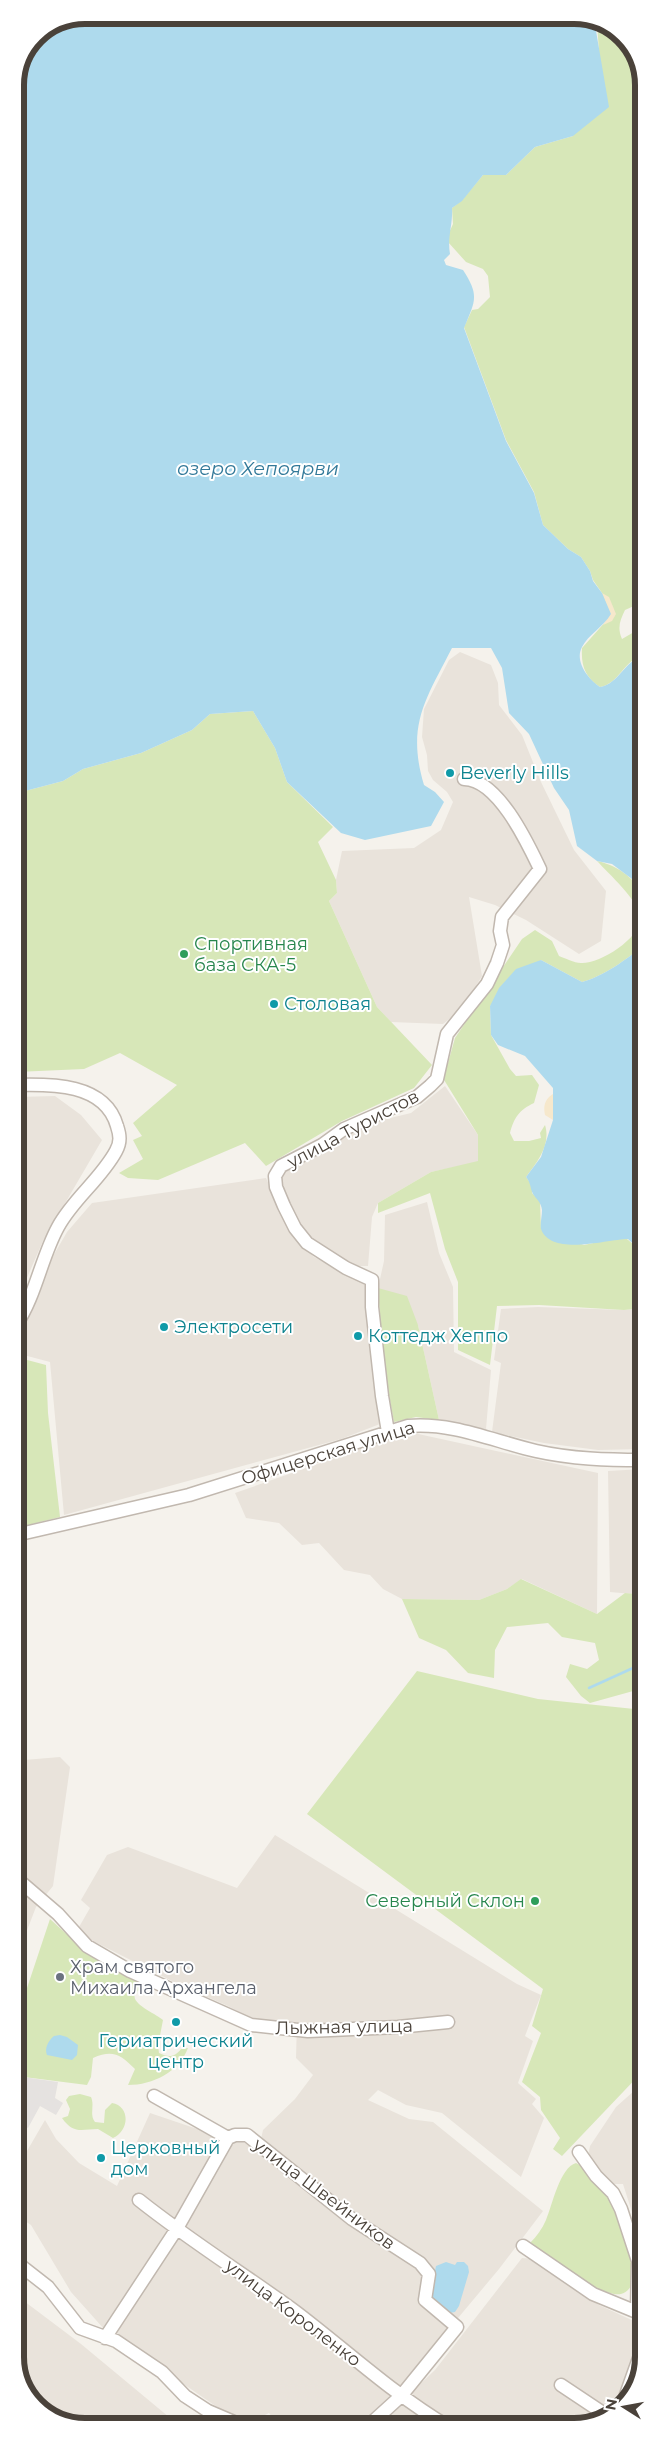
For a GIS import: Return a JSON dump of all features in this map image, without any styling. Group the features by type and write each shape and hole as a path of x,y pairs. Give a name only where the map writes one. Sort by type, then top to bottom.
{"street":[{"name":"улица Туристов","path":"388,1432 374,1324 372,1280 321,1253 307,1243 295,1228 276,1187 275,1176 282,1166 322,1145 344,1129 417,1096 430,1086 437,1079 447,1034 487,984 497,963 503,945 500,931 502,917 540,869 526,839 506,808 486,787 464,779"},
{"path":"24,1085 46,1084 71,1087 92,1095 107,1107 116,1121 121,1138 117,1149 107,1165 58,1226 24,1313"},
{"name":"Офицерская улица","path":"24,1533 189,1495 408,1426 428,1424 452,1427 521,1447 566,1457 635,1460"},
{"name":"Лыжная улица","path":"24,1885 58,1914 88,1946 130,1970 251,2025 308,2031 398,2027 448,2022"},
{"name":"улица Швейников","path":"154,2096 228,2138 235,2135 247,2135 352,2220 420,2263 429,2274 424,2300 457,2327 401,2396"},
{"path":"105,2338 176,2230 228,2138"},
{"path":"578,2152 596,2176 613,2193 621,2209 635,2252"},
{"name":"улица Короленко","path":"139,2200 176,2230 248,2277 342,2347 401,2396 435,2418"},
{"path":"523,2246 593,2294 635,2312"},
{"path":"24,2268 48,2287 80,2328 116,2341 162,2372 185,2396 208,2411 224,2418"},
{"path":"561,2385 599,2410"},
{"path":"377,2418 401,2396"}],"shaded area":[{"path":"460,652 491,665 498,683 499,705 522,735 541,782 574,850 606,891 601,941 579,954 526,920 495,905 469,897 482,976 462,1009 443,1024 391,1022 377,1007 329,901 337,893 336,880 342,851 414,848 441,830 453,802 447,792 433,780 428,771 427,755 422,737 424,709 449,660"},
{"path":"445,1086 478,1135 478,1162 431,1172 378,1203 372,1217 368,1266 347,1266 318,1246 306,1232 293,1213 284,1192 281,1182 283,1174 301,1159 346,1135 378,1121 411,1113"},
{"path":"55,1096 81,1115 102,1140 43,1241 24,1285 24,1097"},
{"path":"266,1178 295,1239 314,1257 367,1284 380,1424 341,1439 64,1515 50,1362 24,1355 24,1318 41,1277 67,1232 92,1203"},
{"path":"427,1202 439,1253 453,1287 454,1352 491,1370 486,1429 439,1420 418,1325 378,1288 384,1261 385,1215"},
{"path":"538,1307 635,1309 635,1449 598,1450 544,1443 492,1432 501,1363 494,1360 501,1309"},
{"path":"409,1432 598,1473 597,1614 522,1579 507,1589 479,1600 402,1599 383,1589 370,1575 344,1570 319,1543 302,1545 279,1523 246,1518 235,1493"},
{"path":"635,1469 635,1594 610,1592 608,1471"},
{"path":"60,1757 70,1767 53,1886 36,1907 24,1938 24,1760"},
{"path":"275,1835 517,1984 541,1995 525,2036 533,2041 518,2083 536,2099 532,2104 544,2118 521,2177 442,2113 406,2105 378,2090 368,2100 409,2119 433,2122 543,2211 499,2269 392,2397 369,2418 273,2418 269,2413 259,2418 237,2418 214,2405 104,2329 71,2292 31,2225 24,2220 24,2149 27,2151 45,2120 56,2139 79,2163 117,2186 150,2113 218,2136 247,2143 261,2139 263,2130 295,2099 313,2075 296,2058 297,2022 256,2021 91,1940 79,1927 90,1908 81,1900 107,1855 128,1847 237,1888"},
{"path":"24,2077 58,2082 55,2098 63,2103 56,2115 40,2106 28,2128 24,2126"},
{"path":"635,2090 635,2222 623,2184 610,2184 588,2156 590,2146 616,2107"},
{"path":"522,2258 534,2259 599,2305 635,2322 635,2357 632,2377 630,2382 599,2382 598,2414 574,2418 384,2418 435,2370"},
{"path":"24,2301 81,2344 170,2418 81,2418 61,2414 51,2408 36,2394 27,2377 24,2357"}],"green space":[{"path":"597,28 614,39 627,54 632,65 635,85 635,606 625,610 619,628 622,639 635,631 635,659 617,677 607,685 600,687 587,675 583,666 582,648 607,620 602,593 581,557 568,549 543,525 534,492 506,440 464,327 472,310 478,309 490,297 488,276 483,269 466,262 448,242 448,235 453,224 452,208 462,200 483,175 506,175 535,147 573,136 599,52"},
{"name":"Спортивная база СКА-5","path":"253,711 275,748 287,782 333,827 318,842 336,880 337,893 329,901 377,1007 432,1065 414,1088 342,1121 266,1166 245,1143 158,1180 128,1178 119,1173 143,1159 133,1140 142,1136 133,1123 177,1085 120,1053 84,1069 24,1072 24,791 63,781 83,769 141,753 192,730 210,714"},
{"path":"597,861 623,872 634,882 635,904"},
{"path":"535,930 552,941 559,956 581,963 599,959 619,948 635,932 635,952 631,956 614,967 582,982 541,960 490,1006 491,1035 510,1069 516,1076 532,1075 539,1085 534,1103 518,1115 510,1133 514,1141 529,1141 541,1138 540,1133 545,1125 545,1146 539,1159 526,1177 532,1185 532,1193 540,1201 541,1229 584,1245 612,1239 627,1239 635,1246 635,1309 624,1310 539,1305 497,1306 490,1365 458,1350 458,1282 445,1249 430,1193 378,1213 378,1203 431,1172 478,1161 478,1135 441,1075 448,1063 455,1038 522,939"},
{"path":"378,1288 407,1296 418,1325 439,1420 416,1417 394,1422 383,1362"},
{"path":"24,1359 46,1365 48,1413 60,1517 24,1526"},
{"path":"521,1579 597,1614 625,1593 635,1594 635,1690 590,1703 581,1696 566,1677 570,1664 587,1669 599,1660 595,1643 562,1637 548,1623 507,1627 495,1650 494,1678 468,1673 446,1650 419,1638 402,1599 479,1600 507,1589"},
{"name":"Северный Склон","path":"417,1671 538,1699 635,1709 635,2079 562,2156 553,2149 560,2138 541,2110 540,2097 522,2082 541,2033 532,2026 543,1989 307,1814"},
{"path":"50,1919 73,1940 146,1987 138,1991 135,1996 140,2005 163,2020 158,2046 159,2053 172,2056 181,2049 188,2048 172,2070 164,2076 147,2083 128,2085 135,2069 121,2057 111,2054 93,2058 91,2077 87,2085 24,2077 24,1997"},
{"path":"80,2094 91,2097 92,2116 95,2122 104,2123 105,2110 112,2103 118,2105 125,2113 126,2119 123,2130 113,2138 98,2129 78,2130 70,2127 62,2118 68,2116 70,2109 66,2100 69,2096"},
{"path":"576,2163 596,2177 610,2192 625,2229 633,2255 635,2273 629,2289 620,2294 603,2291 581,2281 531,2246 530,2243 546,2220 561,2179 570,2166"}],"sand":[{"path":"602,593 609,597 616,614 612,621 603,625 610,614"},
{"path":"553,1094 553,1120 545,1115 544,1109 546,1100"}],"water":[{"name":"озеро Хепоярви","path":"85,24 578,24 595,27 609,107 573,136 535,147 506,175 483,175 462,201 452,208 449,242 450,254 444,260 446,265 463,270 472,286 474,293 473,305 464,328 506,441 534,493 543,525 568,549 581,557 590,571 593,581 602,593 611,614 582,647 580,653 581,664 591,680 600,687 612,682 635,660 635,884 632,879 612,864 597,861 577,846 569,810 554,788 529,734 509,713 502,668 491,648 452,648 427,698 418,729 419,764 424,785 435,792 444,802 431,826 365,840 341,833 287,782 275,748 253,711 210,714 192,730 141,753 83,769 63,781 25,791 24,85 28,61 34,51 51,34 61,28"},
{"path":"635,952 635,1246 628,1239 581,1244 556,1242 547,1237 541,1229 542,1210 540,1203 533,1194 526,1177 541,1157 553,1120 553,1088 525,1056 498,1045 491,1035 490,1006 499,988 516,969 541,960 582,982 614,967"},
{"path":"54,2036 67,2037 78,2045 77,2055 72,2060 47,2055 46,2050 49,2042"},
{"path":"446,2262 455,2265 457,2262 464,2262 468,2266 469,2272 459,2306 455,2312 449,2313 437,2306 430,2295 436,2266"}],"waterway":[{"path":"589,1688 635,1667"}],"place":[{"name":"Beverly Hills","path":"450,773"},
{"name":"Спортивная база СКА-5","path":"184,954"},
{"name":"Столовая","path":"274,1004"},
{"name":"Электросети","path":"164,1327"},
{"name":"Коттедж Хеппо","path":"358,1336"},
{"name":"Северный Склон","path":"535,1901"},
{"name":"Храм святого Михаила Архангела","path":"60,1977"},
{"name":"Гериатрический центр","path":"176,2022"},
{"name":"Церковный дом","path":"101,2158"}]}
